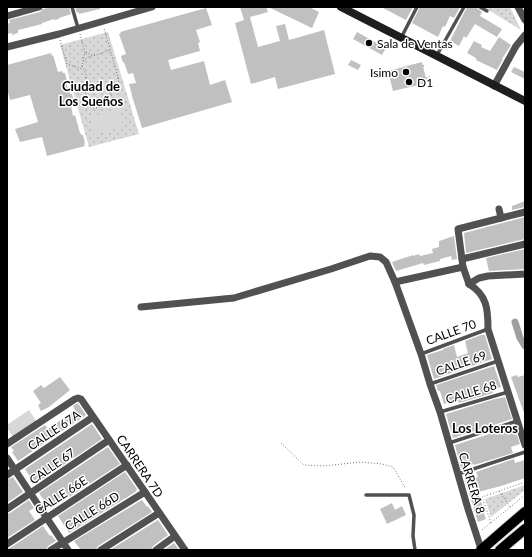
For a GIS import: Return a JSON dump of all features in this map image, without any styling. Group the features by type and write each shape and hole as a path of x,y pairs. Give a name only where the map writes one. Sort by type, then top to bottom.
{"main road":[{"path":"341,7 525,102"},
{"path":"481,550 525,512"},
{"path":"500,550 525,529"}],"street":[{"path":"7,16 39,7"},
{"path":"7,47 59,34 152,7"},
{"path":"518,7 525,20"},
{"path":"494,86 516,46 525,35"},
{"path":"499,209 501,218"},
{"path":"525,212 458,229 462,263 469,284 477,289 486,304 488,329 525,445"},
{"path":"395,282 525,244"},
{"name":"CARRERA 8","path":"142,306 234,298 370,256 380,257 386,262 395,282 421,354 481,550"},
{"path":"469,284 479,278 488,276 525,274"},
{"name":"CARRERA 7D","path":"7,444 75,399 80,398 185,550"},
{"name":"CALLE 67A","path":"7,475 93,417"},
{"name":"CALLE 67","path":"7,510 109,440"},
{"path":"7,458 68,550"},
{"name":"CALLE 66E","path":"7,544 127,465"},
{"name":"CALLE 66D","path":"51,550 145,492"},
{"path":"101,550 159,513"},
{"path":"156,550 175,536"}],"lane":[{"path":"72,7 78,28"},
{"path":"401,38 416,7"},
{"path":"437,56 464,7"},
{"path":"480,7 486,11"},
{"name":"CALLE 70","path":"421,354 488,329"},
{"name":"CALLE 69","path":"430,384 498,361"},
{"name":"CALLE 68","path":"440,412 508,392"},
{"path":"449,443 517,421"},
{"path":"458,474 525,452"},
{"path":"366,495 409,495 414,515 413,536 415,550"}],"path":[{"path":"78,28 85,52 82,62 82,66 86,74 85,103 88,108 108,105 113,100 110,91 118,84 119,81 102,21"},
{"path":"59,34 67,64 84,70"},
{"path":"82,62 88,58 110,50"},
{"path":"85,52 93,56"},
{"path":"426,78 430,76"},
{"path":"281,443 304,465 323,466 361,462 382,464 393,467 409,495"},
{"path":"491,523 482,497 525,482"},
{"path":"499,491 510,507"},
{"path":"477,535 525,495"}],"shaded area":[{"path":"484,7 510,7 521,30"},
{"path":"108,32 139,134 89,147 60,45"},
{"path":"119,108 123,126 94,135 90,117"},
{"path":"29,410 37,422 13,437 7,428 7,425"},
{"path":"525,485 525,490 491,517 485,499"}],"building":[{"path":"52,7 69,7 71,14 59,19 54,19 42,24 18,30 18,33 12,35 12,33 7,34 7,24 10,23 9,20 40,12 43,9"},
{"path":"75,7 100,7 100,9 79,14 79,12 77,13"},
{"path":"240,7 266,7 268,12 250,17 258,47 280,41 276,26 285,24 289,40 324,30 335,74 278,89 275,77 251,84 235,23 244,20"},
{"path":"268,7 309,7 319,12 312,28"},
{"path":"381,7 413,7 406,20"},
{"path":"420,7 460,7 454,18 450,16 438,37 412,23"},
{"path":"467,7 477,8 482,12 480,16 502,29 497,37 475,24 466,38 464,36 459,46 450,41"},
{"path":"206,8 212,25 196,30 200,42 198,43 200,51 168,60 171,70 204,61 210,85 225,80 232,102 142,128 129,84 136,83 133,73 128,74 121,56 126,54 119,34 121,34 120,32"},
{"name":"Sala de Ventas","path":"357,32 386,48 382,55 353,39"},
{"path":"499,37 511,45 497,70 476,60 476,58 467,53 474,41 482,45 481,47 490,51"},
{"path":"51,53 58,72 62,71 65,73 69,92 70,91 70,94 72,94 74,102 71,106 73,116 75,115 80,133 83,135 85,146 47,156 42,137 20,142 15,129 38,122 30,95 10,100 7,89 7,65"},
{"path":"351,60 361,65 358,70 348,65"},
{"path":"422,62 427,83 393,91 388,71"},
{"path":"514,67 525,72 525,79 511,72"},
{"path":"525,201 525,207 512,210 512,206"},
{"path":"525,217 525,239 466,253 464,233"},
{"path":"454,236 457,259 452,260 451,256 440,259 440,261 424,265 423,263 396,271 392,262 413,255 419,254 420,256 433,253 432,249 439,247 439,241"},
{"path":"525,249 525,269 489,271 486,258"},
{"path":"485,335 492,359 434,379 427,355 454,345 457,357 468,353 465,341"},
{"path":"494,366 501,387 492,390 493,393 459,403 458,399 444,404 440,391 438,391 436,385"},
{"path":"517,375 518,377 525,375 525,413 511,377"},
{"path":"60,377 70,390 49,407 41,411 38,405 41,403 33,391 41,385 44,388"},
{"path":"505,397 512,419 453,438 446,414"},
{"path":"78,403 86,415 18,461 12,452 14,451 11,447 45,425 48,429 75,410 73,406"},
{"path":"92,424 102,439 35,484 25,469"},
{"path":"514,426 520,444 511,447 513,453 461,468 455,445"},
{"path":"108,447 120,464 52,508 47,501 45,502 39,493"},
{"path":"514,459 515,463 525,460 525,478 478,492 486,519 478,522 465,481 478,477 476,472"},
{"path":"125,472 137,491 69,533 58,516"},
{"path":"13,477 23,492 7,503 7,480"},
{"path":"29,500 34,508 29,511 35,520 7,538 7,514"},
{"path":"142,500 152,512 98,546 96,550 81,550 74,541"},
{"path":"392,503 395,510 402,506 406,515 387,524 380,509"},
{"path":"158,520 168,535 153,546 151,550 110,550"},
{"path":"43,526 50,536 51,535 56,541 48,546 46,550 7,550 7,549"},
{"path":"174,543 179,550 164,550"}],"waterway":[{"path":"515,322 520,338 525,346"}],"place":[{"name":"Sala de Ventas","path":"369,43"},
{"name":"Isimo","path":"406,72"},
{"name":"D1","path":"409,82"}],"district":[{"name":"Ciudad de Los Sueños","path":"91,94"},
{"name":"Los Loteros","path":"485,428"}]}
